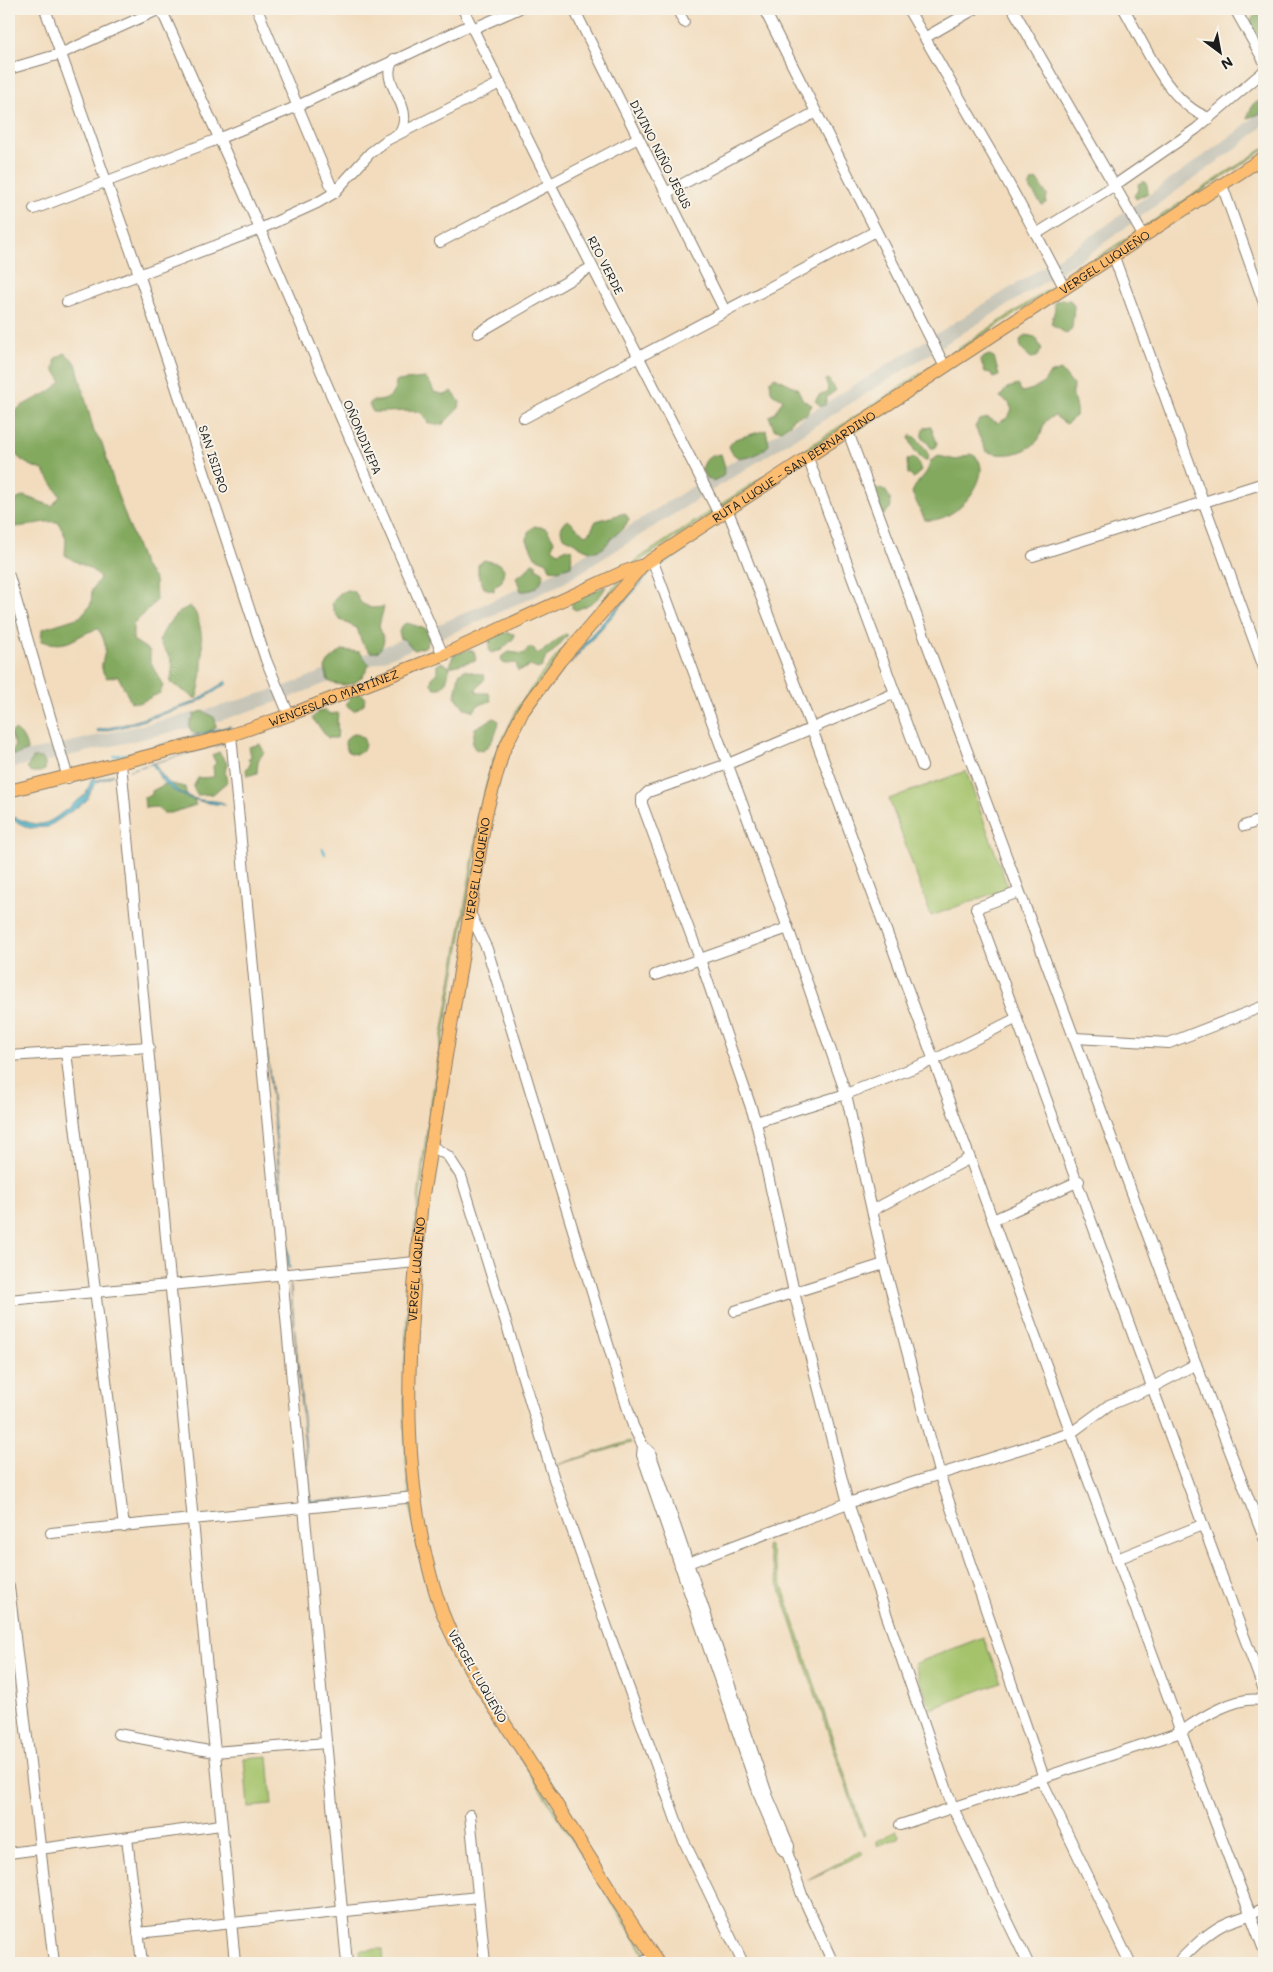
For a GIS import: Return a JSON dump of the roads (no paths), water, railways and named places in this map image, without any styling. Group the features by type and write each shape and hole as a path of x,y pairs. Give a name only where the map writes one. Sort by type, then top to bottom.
{"main road":[{"name":"VERGEL LUQUEÑO","path":"945,366 1264,157"},
{"name":"RUTA LUQUE - SAN BERNARDINO","path":"647,562 724,514 945,366"},
{"name":"VERGEL LUQUEÑO","path":"647,562 541,685 512,731 496,771 486,814 430,1145 416,1262 409,1419 415,1498 433,1584 452,1634 482,1687 656,1961"},
{"name":"WENCESLAO MARTÍNEZ","path":"9,791 68,778 231,735 289,715 443,654 647,562"}],"street":[{"name":"SAN ISIDRO","path":"45,9 139,274 264,652 289,715"},
{"path":"9,69 60,54 160,9"},
{"name":"OÑONDIVEPA","path":"160,9 260,229 443,654"},
{"path":"257,9 334,193"},
{"name":"RIO VERDE","path":"462,9 592,267 724,514 812,729 1181,1732 1264,1950"},
{"path":"34,209 218,139 298,106 394,59 518,9"},
{"name":"DIVINO NIÑO JESUS","path":"574,9 726,311"},
{"path":"677,9 684,22"},
{"path":"764,9 945,366"},
{"path":"908,9 926,37 1065,289"},
{"path":"926,37 976,9"},
{"path":"1013,9 1144,236"},
{"path":"1124,9 1174,93 1196,113 1209,118"},
{"path":"1235,9 1264,60"},
{"path":"394,59 389,75 405,115 400,133"},
{"path":"1036,234 1115,185 1209,118 1264,71"},
{"path":"67,302 260,229 334,193 370,153 400,133 500,83"},
{"path":"666,193 816,112"},
{"path":"440,242 638,138"},
{"path":"1222,185 1264,304"},
{"path":"524,418 876,231"},
{"path":"1114,257 1264,668"},
{"path":"478,334 592,267"},
{"path":"848,432 1196,1364 1264,1538"},
{"path":"808,458 922,766"},
{"path":"1033,556 1264,483"},
{"path":"647,562 728,764 846,1094 884,1264 940,1476 1042,1779 1130,1963"},
{"path":"9,576 68,778"},
{"path":"895,693 728,764 648,792 642,798 642,804 700,959 756,1122 794,1292 848,1503 953,1808 1028,1963"},
{"path":"231,735 347,1963"},
{"path":"121,764 234,1963"},
{"path":"1244,826 1264,819"},
{"path":"1019,892 976,908 1079,1181 1151,1388 1264,1690"},
{"path":"470,913 487,949 633,1426 643,1446 650,1452 684,1564 768,1795 790,1846 788,1855 802,1895 833,1963"},
{"path":"655,975 788,928"},
{"path":"1074,1038 1169,1043 1264,1006"},
{"path":"756,1122 846,1094 934,1060 1018,1018"},
{"path":"9,1056 148,1046"},
{"path":"66,1052 124,1526"},
{"path":"430,1145 448,1156 460,1176 554,1479 682,1837 743,1963"},
{"path":"872,1210 970,1158"},
{"path":"993,1220 1079,1181"},
{"path":"9,1300 416,1262"},
{"path":"735,1311 884,1264"},
{"path":"684,1564 848,1503 940,1476 1071,1432 1109,1405 1151,1388 1196,1364"},
{"path":"51,1534 415,1498"},
{"path":"1117,1559 1202,1525"},
{"path":"9,1587 38,1849 54,1963"},
{"path":"900,1825 1181,1732 1212,1713 1231,1705 1254,1699 1264,1701"},
{"path":"118,1734 214,1752 326,1743"},
{"path":"470,1815 484,1963"},
{"path":"9,1853 221,1825"},
{"path":"127,1838 142,1963"},
{"path":"138,1933 478,1897"},
{"path":"1177,1963 1210,1934 1226,1924 1251,1916 1264,1908"},
{"path":"640,1963 656,1961"}],"water":[{"path":"651,572 570,664 585,642"},
{"path":"226,681 228,683 195,704 123,727 98,732 97,730 122,725 195,702"},
{"path":"230,726 230,728 124,755 124,754"},
{"path":"225,743 154,763 167,781 183,794 196,799 220,802 226,805 209,803 183,796 168,786 152,764 129,770"},
{"path":"113,774 95,783 86,801 48,827 29,828 9,818 9,815 36,824 48,822 87,792 92,778 98,780"},
{"path":"267,1050 290,1268 288,1268"},
{"path":"290,1280 311,1502 355,1499 310,1504"}],"waterway":[{"path":"661,564 686,549"},
{"path":"400,665 411,660"},
{"path":"114,756 126,754"},
{"path":"323,849 325,854"}]}
